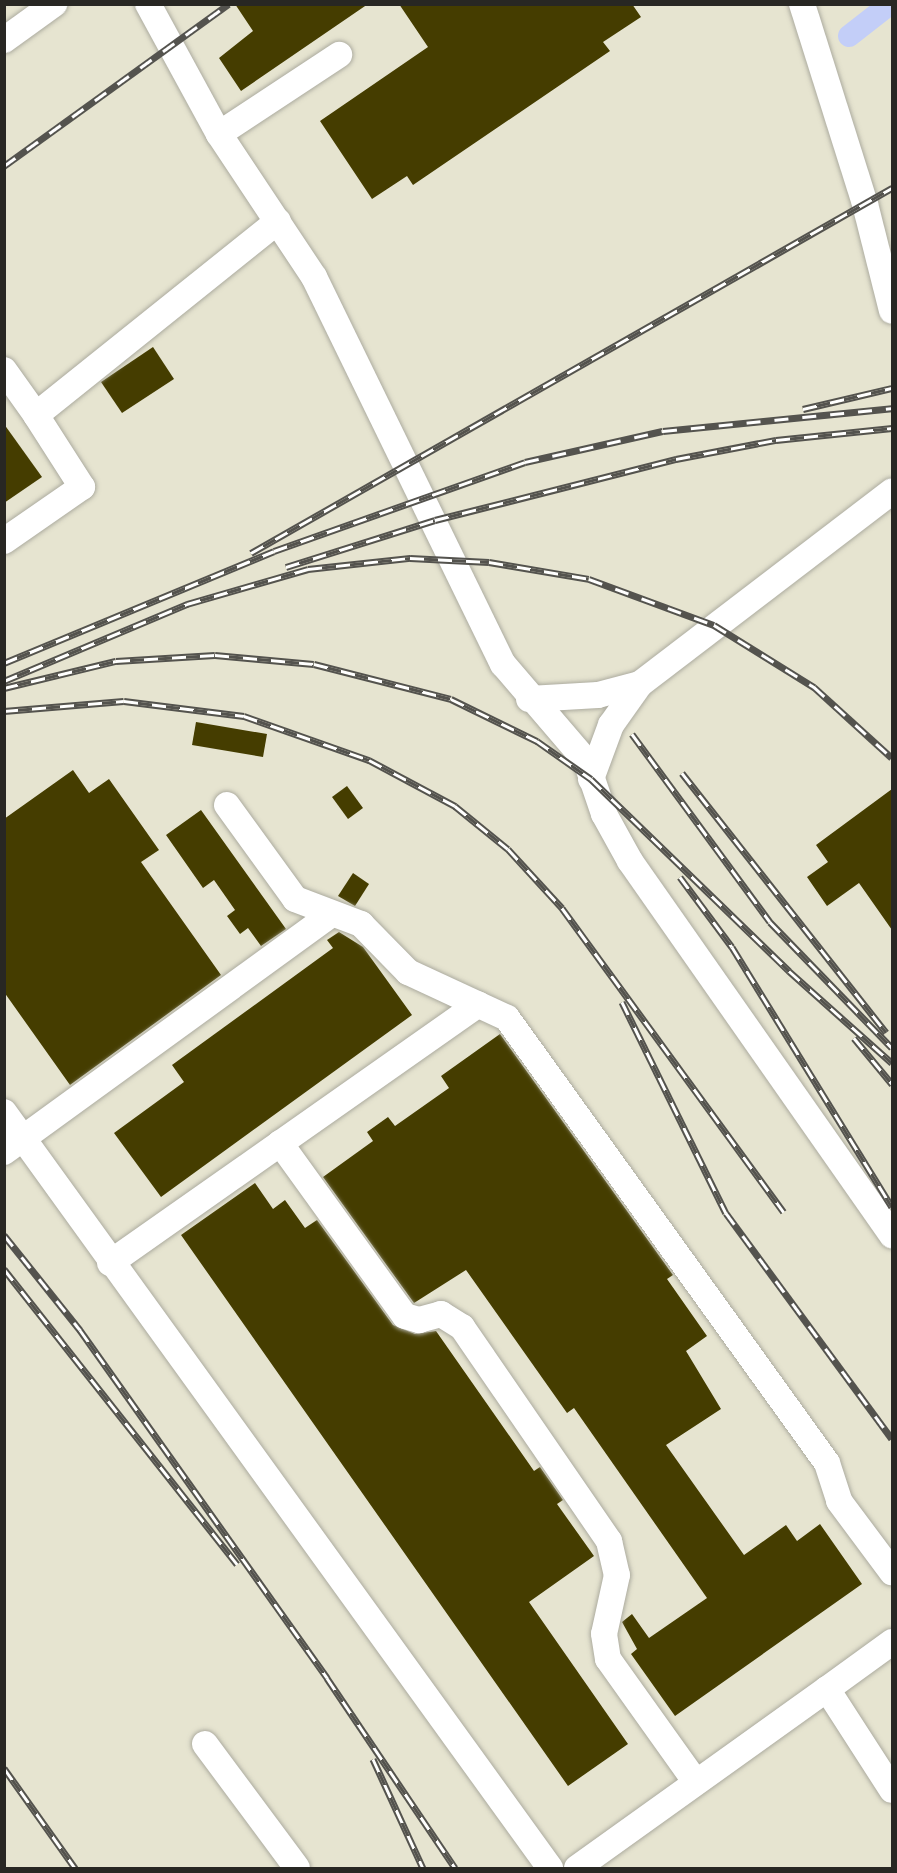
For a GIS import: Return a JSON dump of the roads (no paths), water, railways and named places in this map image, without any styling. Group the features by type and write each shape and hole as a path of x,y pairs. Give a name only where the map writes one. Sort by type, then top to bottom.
{"lane":[{"path":"4,40 54,4"},
{"path":"148,4 219,134 278,221 351,345 503,664 529,699 579,752 630,861 892,1235"},
{"path":"802,4 865,204 892,311"},
{"path":"219,134 339,55"},
{"path":"36,415 278,221"},
{"path":"4,370 82,487 4,541"},
{"path":"591,779 611,725 640,684 892,491"},
{"path":"529,699 598,695 640,684"},
{"path":"227,805 295,899 371,931 408,972 507,1018 827,1464 839,1501 892,1572"},
{"path":"14,1146 331,914"},
{"path":"110,1263 478,1004"},
{"path":"4,1112 14,1146 110,1263 550,1869"},
{"path":"280,1143 405,1316 419,1320 441,1314 462,1327 609,1541 617,1575 604,1634 608,1659 695,1780"},
{"path":"577,1869 695,1780 892,1642"},
{"path":"827,1689 892,1790"},
{"path":"205,1744 297,1869"}],"waterway":[{"path":"849,36 890,4"}],"railway":[{"path":"4,166 229,4"},
{"path":"251,553 892,188"},
{"path":"803,409 892,388"},
{"path":"4,663 274,551 525,462 663,431 892,408"},
{"path":"286,567 435,520 676,459 776,440 892,428"},
{"path":"4,681 187,604 308,569 410,558 489,562 589,579 714,625 814,687 892,758"},
{"path":"4,688 116,661 215,655 314,664 451,699 537,741 591,779 789,971 892,1063"},
{"path":"4,711 124,701 244,716 369,760 455,806 508,849 562,908 784,1212"},
{"path":"632,734 770,922 892,1048"},
{"path":"682,773 886,1032"},
{"path":"680,877 732,947 892,1207"},
{"path":"622,1002 726,1213 892,1439"},
{"path":"854,1038 892,1084"},
{"path":"4,1235 80,1330 327,1678 455,1868"},
{"path":"4,1269 237,1564"},
{"path":"373,1759 423,1868"},
{"path":"4,1768 75,1868"}]}
